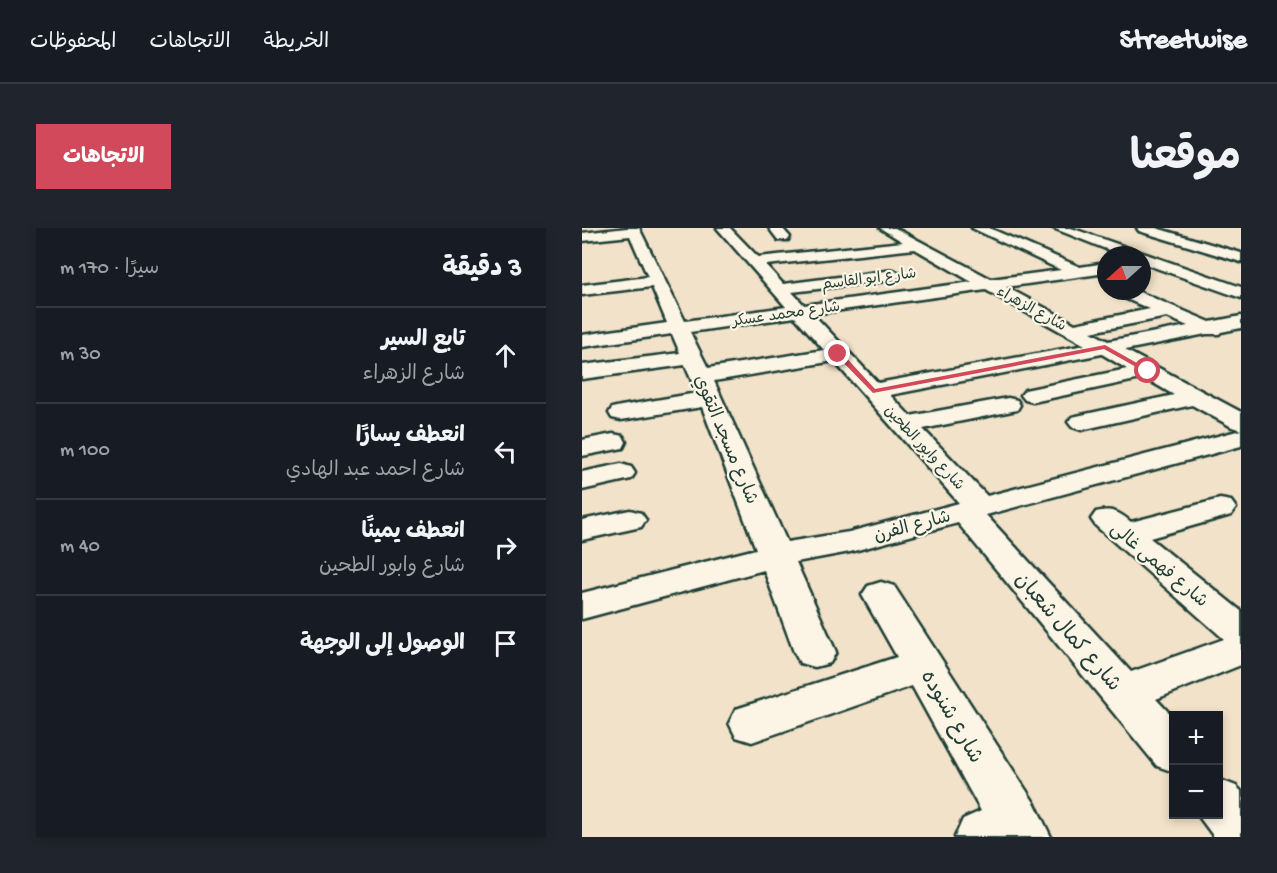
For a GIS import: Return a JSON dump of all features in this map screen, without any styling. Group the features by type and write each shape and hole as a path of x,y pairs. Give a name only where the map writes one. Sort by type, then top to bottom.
{"street":[{"path":"582,238 603,228"},
{"name":"شارع وابور الطحين","path":"723,228 750,247 779,289 911,433 973,509"},
{"name":"شارع الزهراء","path":"886,228 947,259 990,285 1241,422"},
{"path":"982,230 1017,228"},
{"path":"1059,228 1109,246"},
{"path":"1141,228 1241,258"},
{"path":"582,238 634,230"},
{"name":"شارع مسجد التقوي","path":"634,230 667,316 701,377 777,555 815,652"},
{"path":"982,230 1080,272"},
{"path":"1045,237 1112,232"},
{"path":"1101,243 1168,236"},
{"path":"1184,241 1220,236"},
{"path":"750,247 785,237"},
{"path":"750,247 785,237"},
{"path":"843,240 879,265"},
{"path":"991,246 1014,243"},
{"path":"750,247 817,255 858,251 947,259"},
{"path":"1005,257 1062,249"},
{"path":"1151,260 1241,250"},
{"path":"817,255 834,270"},
{"path":"1151,263 1241,293"},
{"path":"582,290 649,270"},
{"name":"شارع محمد عسكر","path":"582,341 667,316 719,330 769,323 799,311 1080,272 1097,276"},
{"name":"شارع ابو القاسم","path":"779,289 913,273"},
{"path":"582,279 624,290"},
{"path":"1047,290 1097,280"},
{"path":"1109,304 1135,300"},
{"path":"1143,300 1208,328 1239,333"},
{"path":"1045,315 1077,309"},
{"path":"1072,330 1170,311"},
{"path":"873,391 1208,328"},
{"path":"1033,395 1139,366 1239,333"},
{"path":"582,372 614,368 701,377 838,354"},
{"path":"582,448 701,377"},
{"path":"1081,422 1196,397"},
{"path":"911,433 1000,414"},
{"path":"582,432 615,427"},
{"name":"شارع الفرن","path":"582,606 777,555 850,542 1241,438"},
{"path":"582,481 621,473"},
{"name":"شارع فهمى غالى","path":"1220,508 1116,527 1241,632"},
{"name":"شارع كمال شعبان","path":"973,509 1169,746"},
{"path":"582,530 630,520"},
{"name":"شارع شنوده","path":"881,595 923,665 1007,832"},
{"path":"1123,693 1241,649"},
{"path":"752,723 923,665"},
{"path":"1223,809 1241,829"}],"route":[{"path":"838,354 873,391 1105,347 1148,371"}]}
